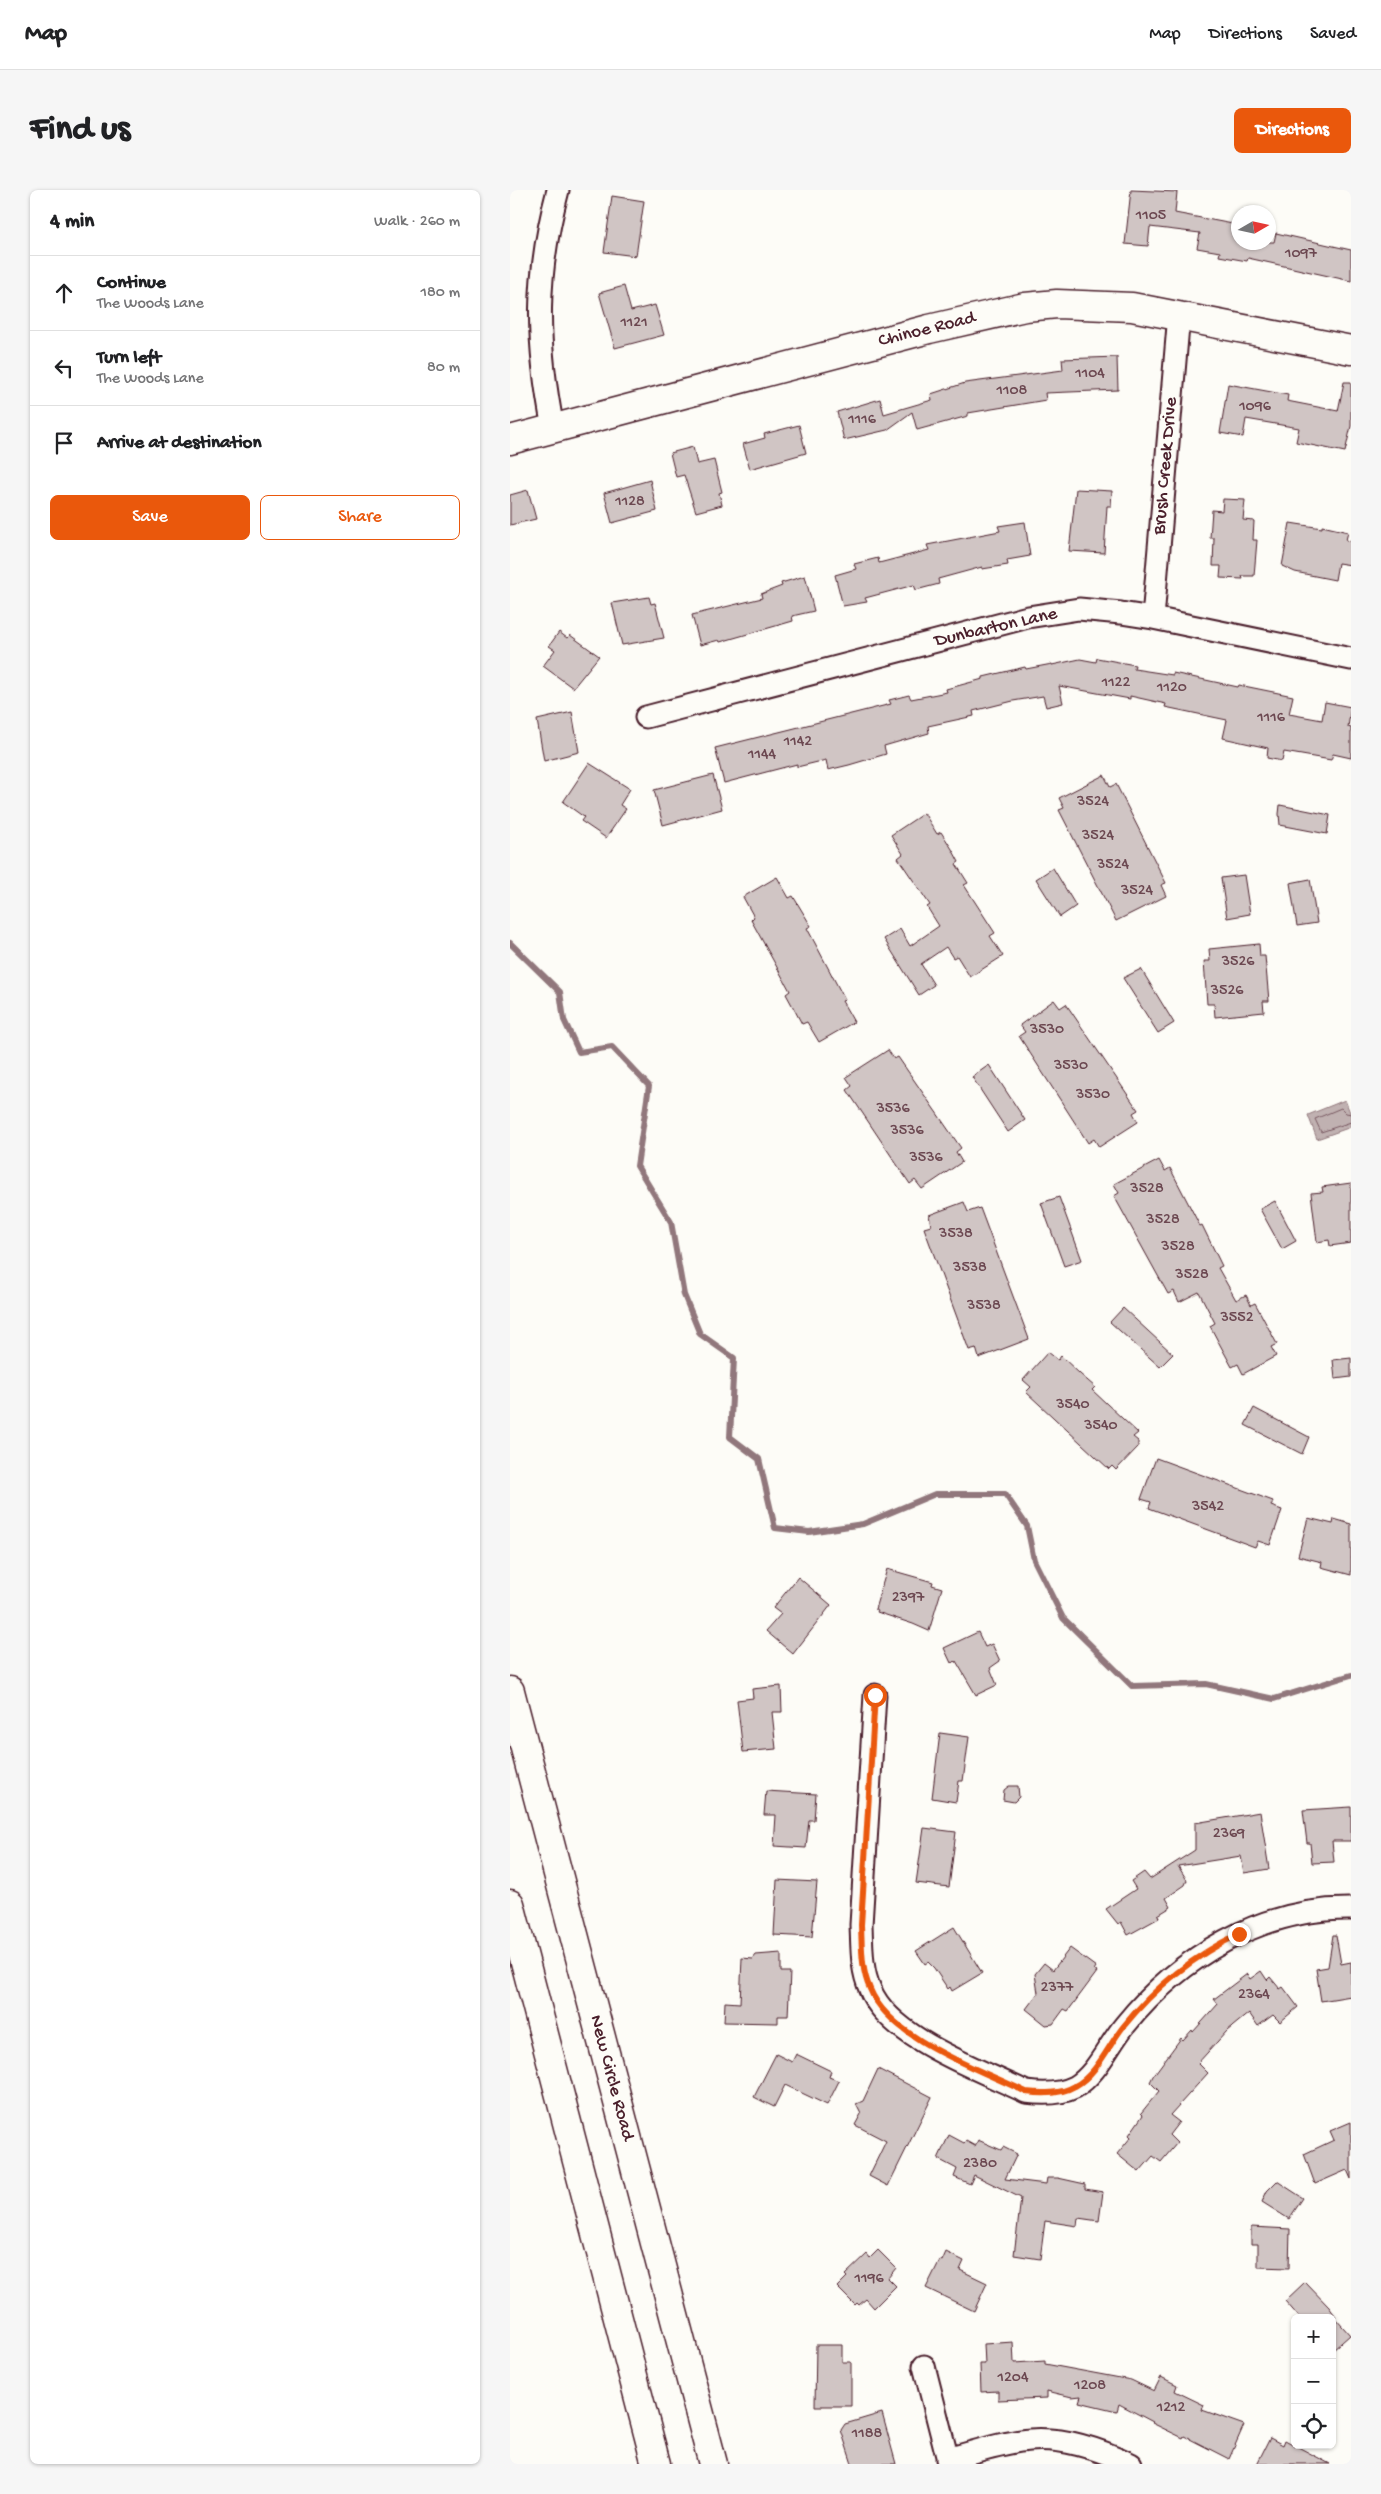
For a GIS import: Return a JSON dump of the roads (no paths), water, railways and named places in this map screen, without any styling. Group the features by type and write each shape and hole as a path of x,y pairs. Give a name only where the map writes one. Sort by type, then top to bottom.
{"main road":[{"name":"Chinoe Road","path":"510,440 965,320 1025,307 1057,304 1101,304 1179,314 1351,350"},
{"name":"New Circle Road","path":"510,1691 713,2464"},
{"path":"510,1904 656,2464"}],"street":[{"path":"553,428 541,353 539,314 541,273 547,232 558,190"},
{"name":"Brush Creek Drive","path":"1153,618 1179,314"},
{"name":"Dunbarton Lane","path":"646,717 1028,617 1079,609 1153,618 1351,659"},
{"path":"875,1695 861,1925 862,1961 870,1989 882,2011 913,2036 1026,2092 1036,2094 1061,2091 1075,2086 1097,2065 1122,2028 1150,1996 1184,1966 1213,1947 1270,1921 1297,1913 1328,1909 1351,1909"},
{"path":"924,2366 948,2462 1012,2443 1044,2440 1087,2447 1131,2464"}],"water":[{"path":"1345,1100 1351,1115 1351,1127 1317,1139 1308,1115"}],"waterway":[{"path":"510,943 560,992 564,1020 579,1052 612,1047 649,1086 637,1166 671,1222 684,1295 700,1334 734,1358 730,1437 759,1459 775,1528 809,1532 863,1524 935,1494 1005,1494 1027,1526 1034,1560 1063,1618 1132,1686 1206,1684 1274,1699 1351,1675"}]}
